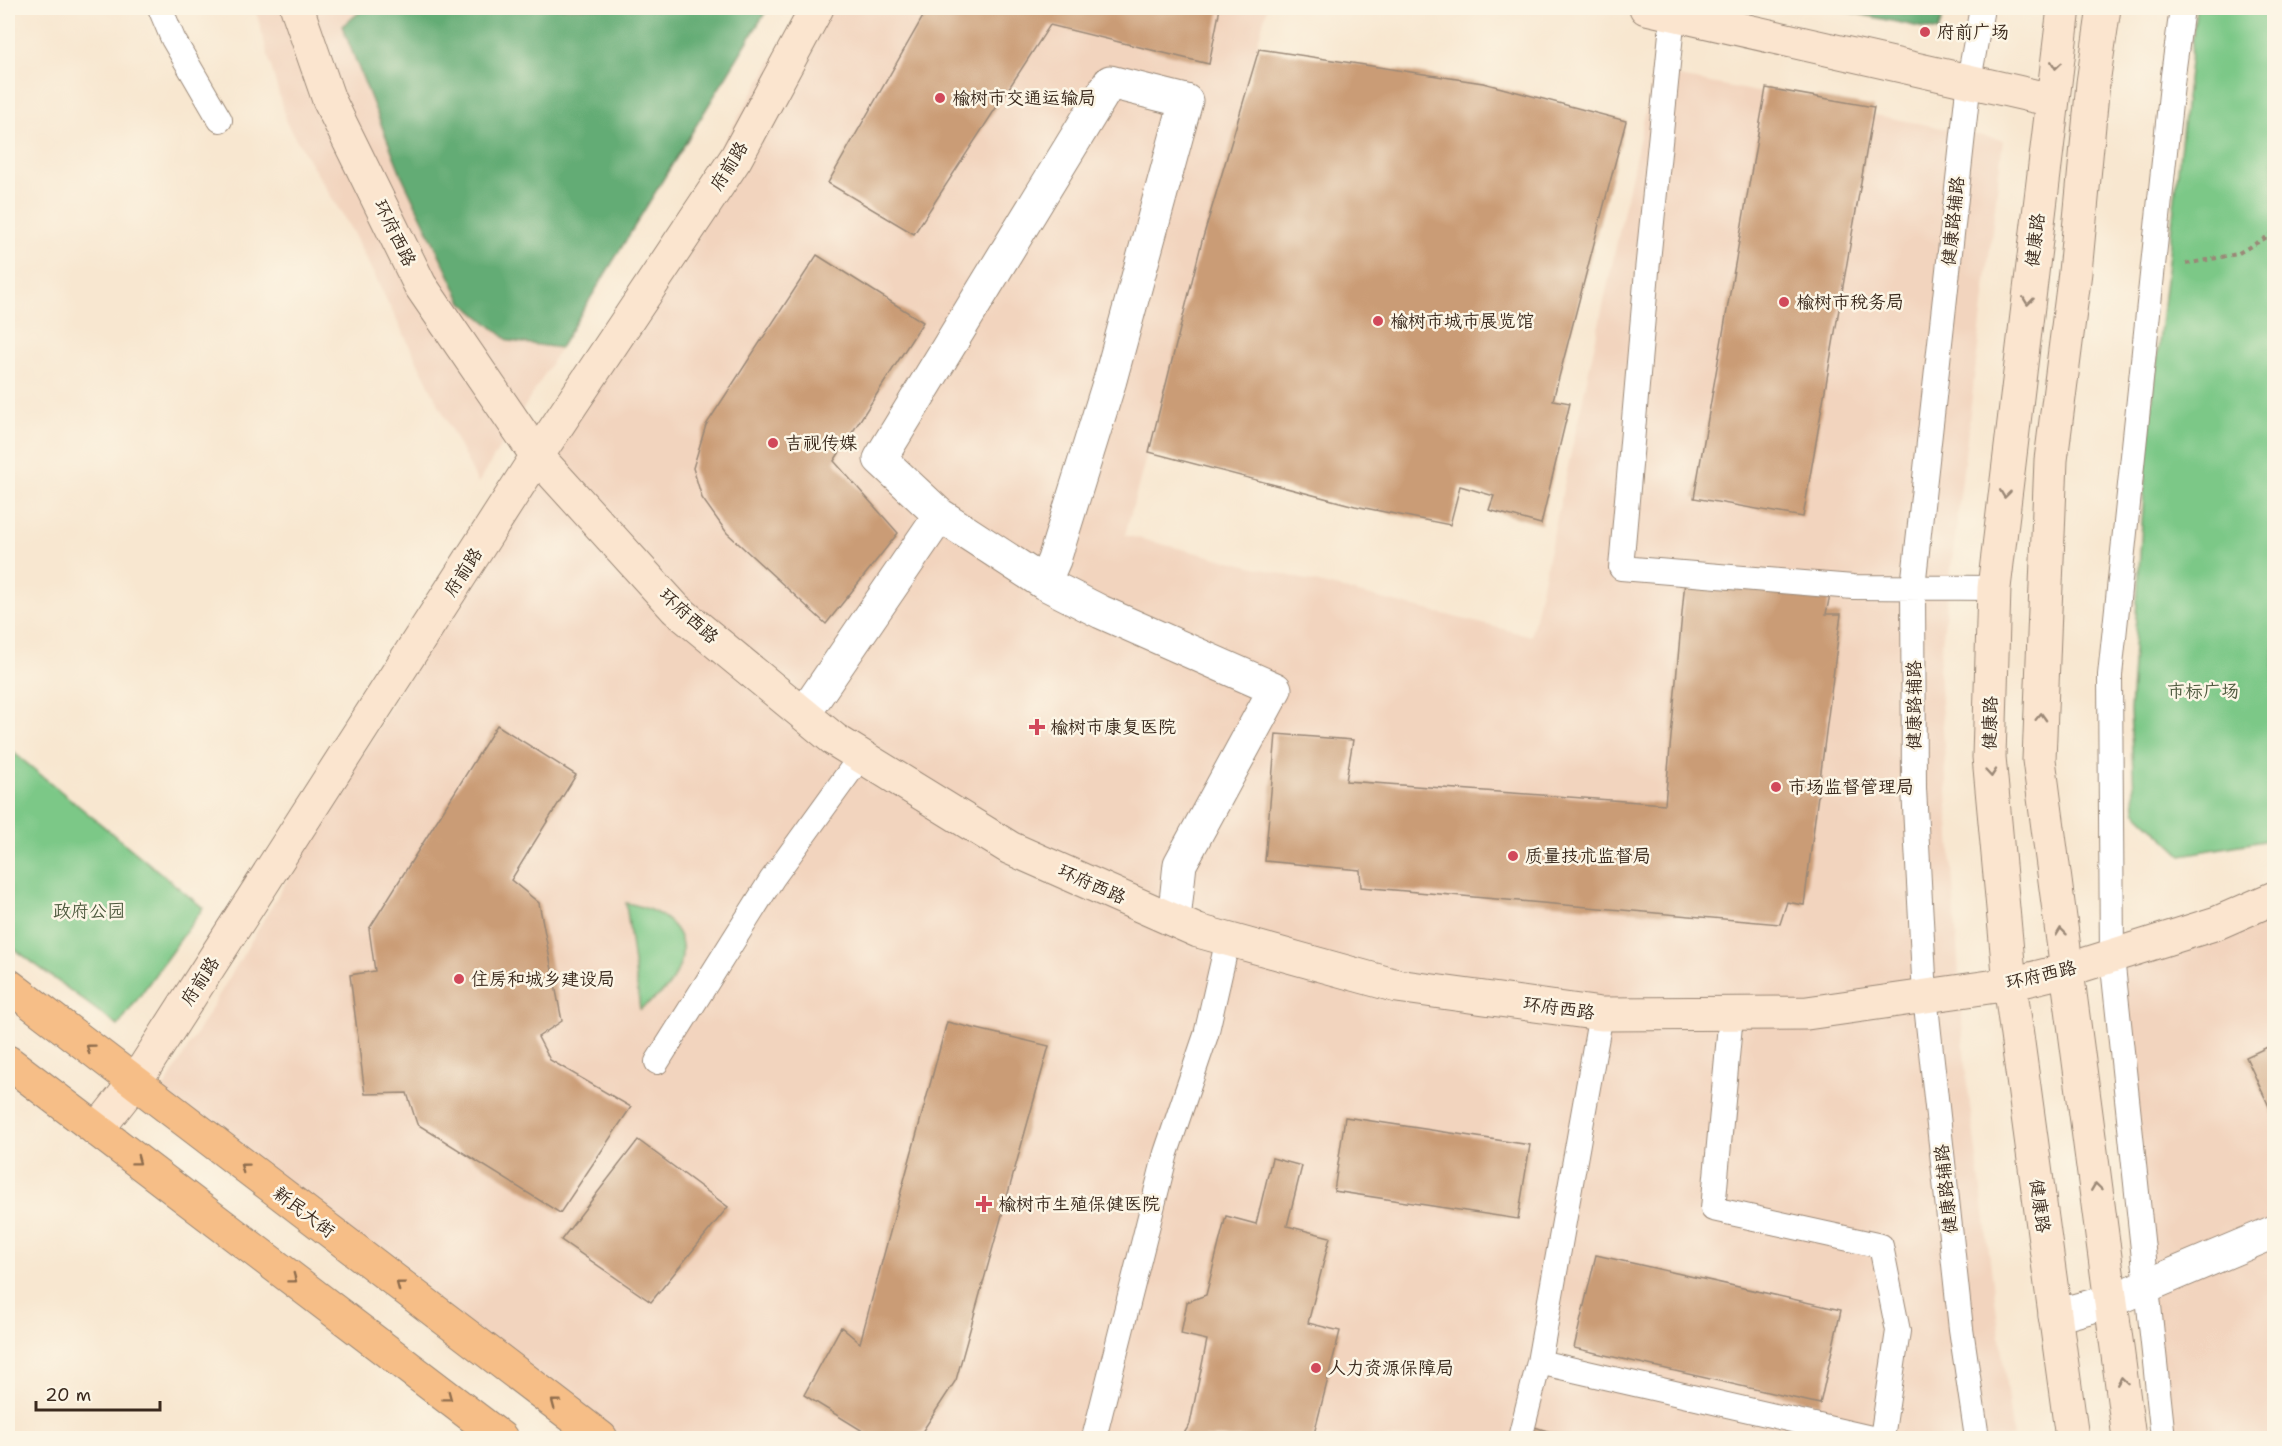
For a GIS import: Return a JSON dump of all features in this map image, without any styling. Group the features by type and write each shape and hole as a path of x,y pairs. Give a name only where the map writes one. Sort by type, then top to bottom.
{"main road":[{"name":"新民大街","path":"8,985 601,1438"},
{"path":"8,1062 501,1438"}],"street":[{"name":"环府西路","path":"297,8 329,100 420,285 537,456 676,609 835,740 1010,848 1174,920 1228,939 1397,986 1601,1014 1807,1013 2010,984 2112,957 2217,923 2274,898"},
{"name":"府前路","path":"97,1130 135,1082 537,456 736,158 818,8"},
{"name":"健康路","path":"2064,8 1994,588 1989,757 2010,984 2072,1438"},
{"path":"2104,8 2093,83 2075,272 2051,460 2039,760 2129,1438"},
{"path":"1660,10 2052,100"},
{"path":"1044,582 1054,560 1110,380 1186,101 1110,82 880,459 940,515 1044,582 1101,612 1275,689 1180,864 1174,920"},
{"path":"804,714 940,515"},
{"path":"2055,1316 2111,1301 2274,1232"}],"lane":[{"path":"160,8 173,39 220,120"},
{"name":"健康路辅路","path":"1977,1438 1961,1329 1925,996 1914,788 1913,587 1969,80 1982,8"},
{"path":"2163,1438 2112,957 2110,675 2171,87 2182,8"},
{"path":"1660,10 1647,271 1622,568 1853,587 1994,588"},
{"path":"657,1062 772,879 861,756"},
{"path":"1094,1438 1166,1153 1206,1035 1228,939"},
{"path":"1520,1438 1539,1362 1601,1014"},
{"path":"1731,1014 1713,1209 1881,1246 1898,1331 1882,1438"},
{"path":"1539,1362 1870,1438"}],"shaded area":[{"path":"255,8 768,8 478,483 352,231 287,124"},
{"path":"803,8 1267,8 1125,535 1531,636 1654,72 2003,140 1939,669 1965,1066 2013,1438 601,1438 157,1100"},
{"path":"2274,888 2274,1438 2168,1438 2112,957"}],"green space":[{"path":"365,8 768,8 560,348 509,341 462,302 401,174 342,26"},
{"path":"1830,8 1946,8 1938,31"},
{"name":"市标广场","path":"2196,8 2274,8 2274,839 2182,855 2135,811 2130,711 2146,460"},
{"name":"政府公园","path":"8,748 203,908 118,1026 8,944"},
{"path":"626,903 655,912 675,928 681,939 680,965 672,981 662,993 640,1009"}],"building":[{"name":"榆树市交通运输局","path":"928,8 1220,8 1209,64 1050,25 914,234 828,183"},
{"name":"榆树市城市展览馆","path":"1259,49 1483,83 1626,121 1553,400 1570,403 1541,524 1489,510 1494,496 1460,486 1450,525 1355,506 1149,452 1202,241"},
{"name":"榆树市税务局","path":"1766,88 1874,107 1803,517 1694,498"},
{"name":"吉视传媒","path":"817,255 923,322 834,461 898,533 826,624 727,533 702,498 693,468 706,425"},
{"path":"1685,580 1831,590 1826,614 1841,614 1804,905 1787,902 1780,924 1361,887 1360,870 1265,861 1276,734 1353,740 1346,781 1665,804"},
{"path":"497,725 576,775 511,880 539,903 562,1021 538,1037 550,1060 631,1107 560,1213 417,1124 407,1093 365,1094 350,975 375,971 369,929"},
{"path":"947,1022 1049,1046 956,1380 922,1432 898,1438 874,1438 804,1395 841,1327 860,1343"},
{"path":"2274,1044 2274,1117 2246,1057"},
{"path":"1345,1117 1530,1145 1518,1219 1334,1191"},
{"path":"638,1140 728,1207 651,1302 561,1240"},
{"path":"1272,1158 1302,1166 1287,1226 1330,1237 1308,1323 1340,1331 1313,1438 1181,1438 1190,1424 1207,1340 1181,1334 1187,1302 1206,1295 1226,1216 1256,1224"},
{"path":"1596,1255 1841,1310 1820,1404 1574,1348"},
{"path":"1531,1426 1570,1438 1528,1438"}],"place":[{"name":"府前广场","path":"1925,32"},
{"name":"榆树市交通运输局","path":"940,98"},
{"name":"榆树市税务局","path":"1784,302"},
{"name":"榆树市城市展览馆","path":"1378,321"},
{"name":"吉视传媒","path":"773,443"},
{"name":"榆树市康复医院","path":"1037,727"},
{"name":"市场监督管理局","path":"1776,787"},
{"name":"质量技术监督局","path":"1513,856"},
{"name":"住房和城乡建设局","path":"459,979"},
{"name":"榆树市生殖保健医院","path":"984,1204"},
{"name":"人力资源保障局","path":"1316,1368"}]}
